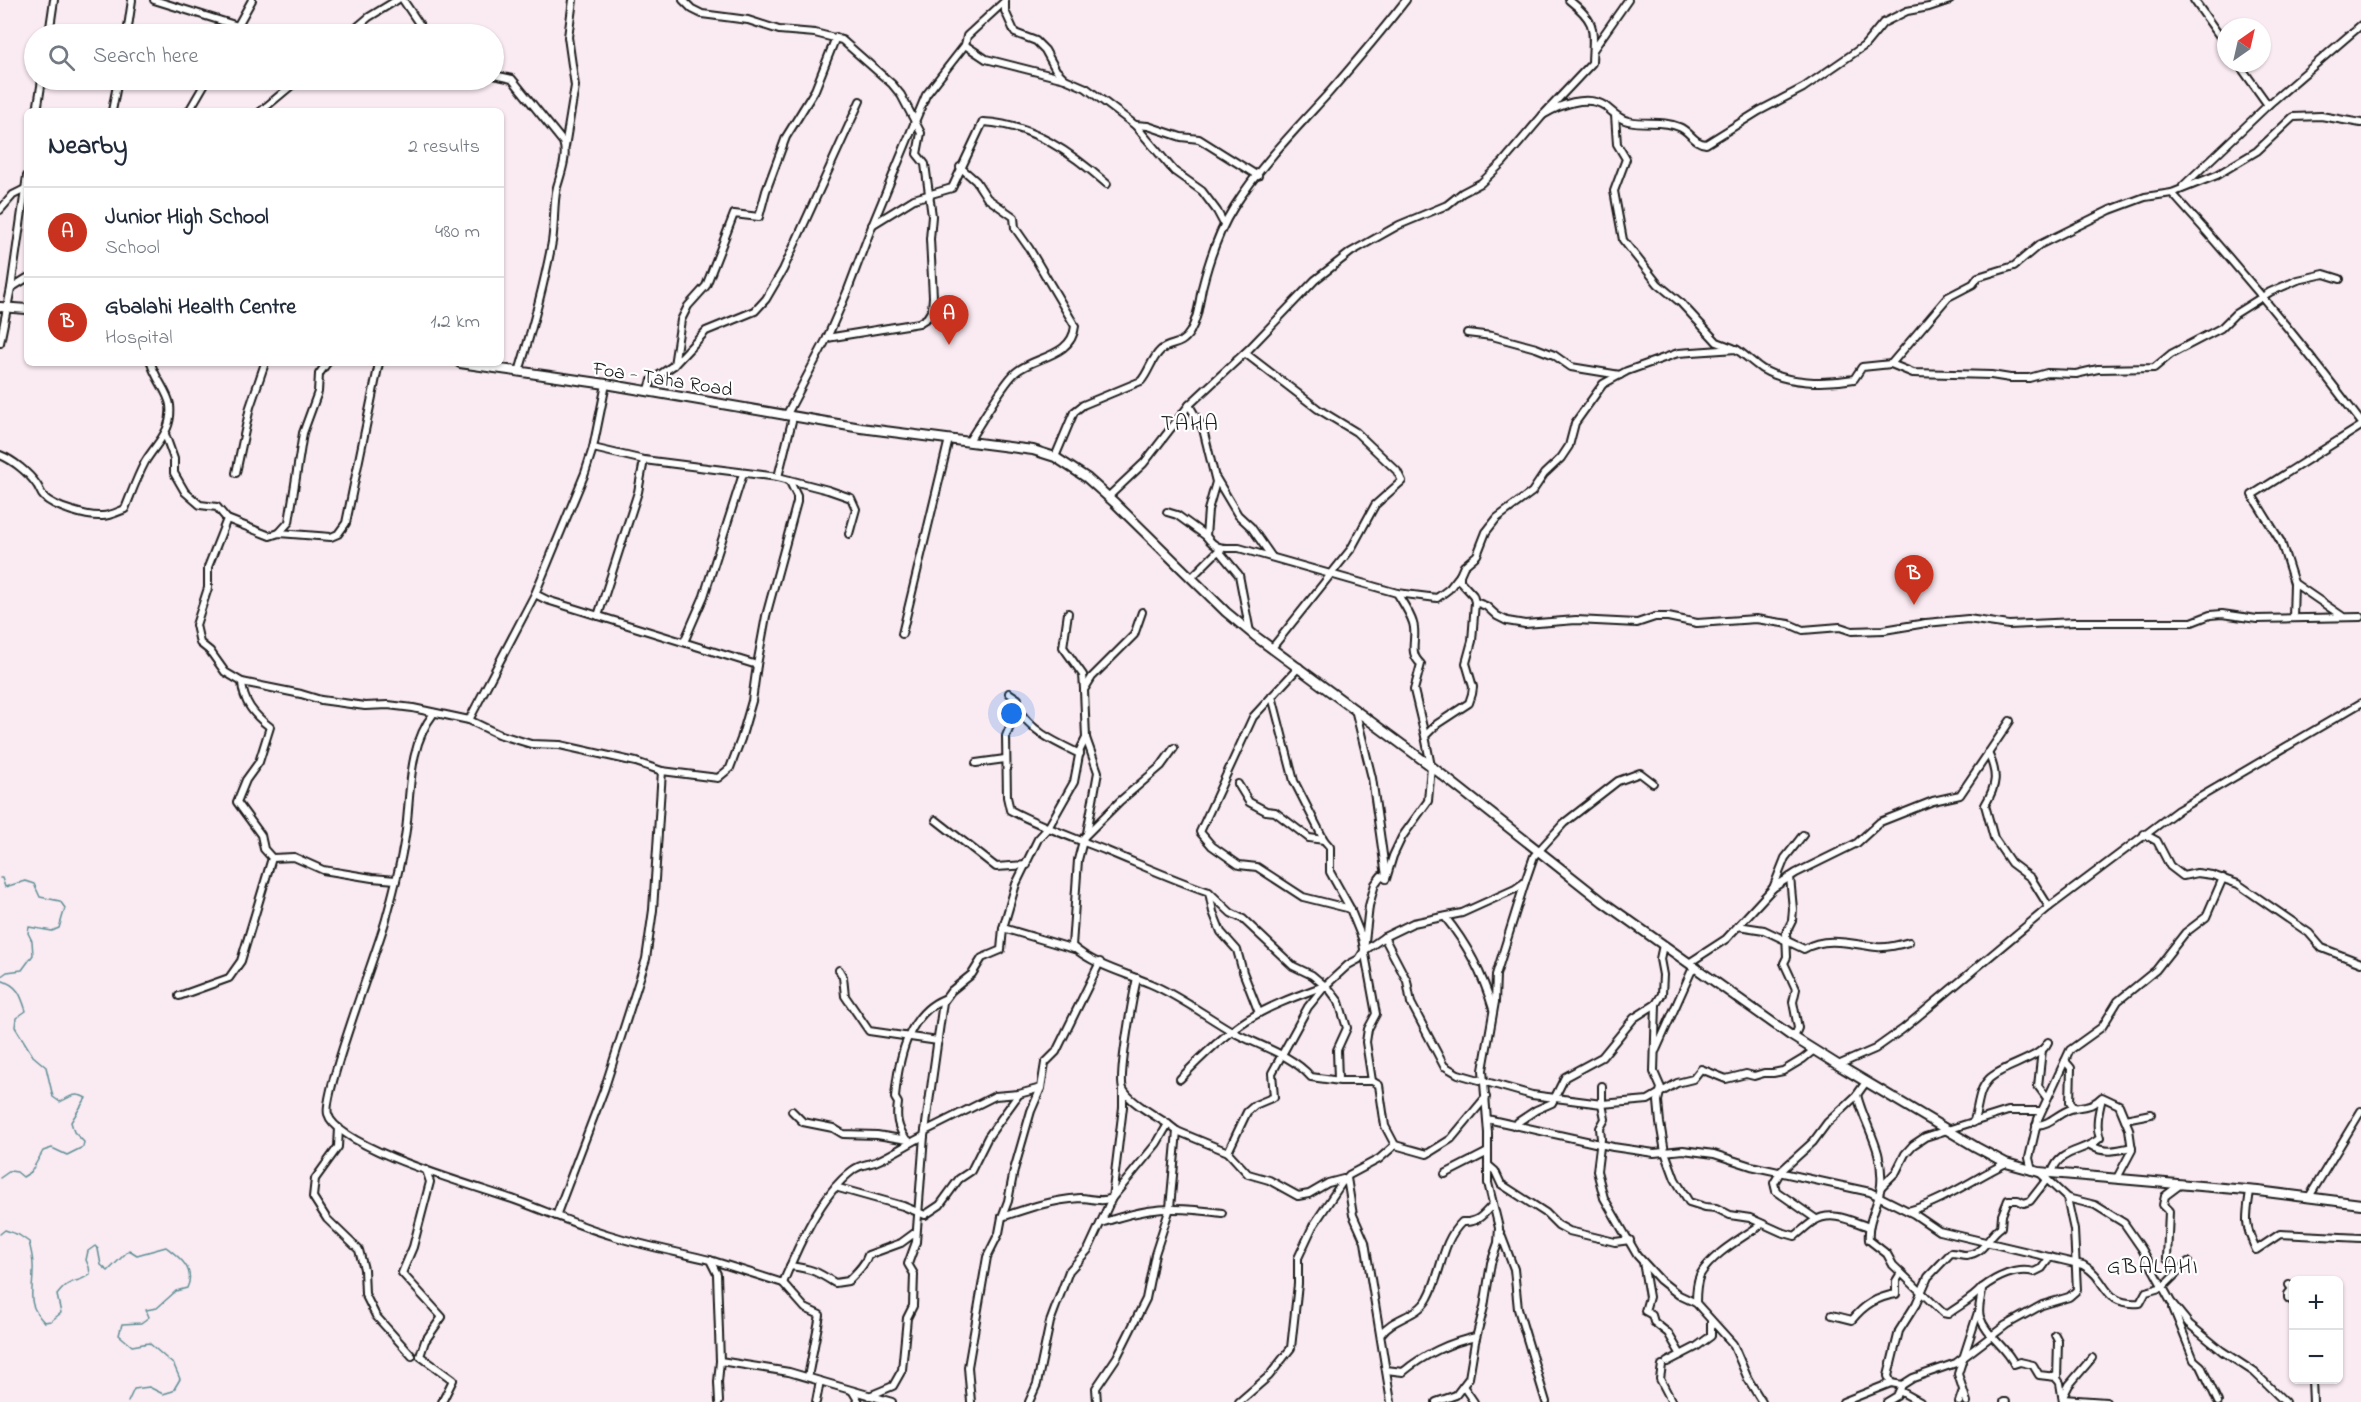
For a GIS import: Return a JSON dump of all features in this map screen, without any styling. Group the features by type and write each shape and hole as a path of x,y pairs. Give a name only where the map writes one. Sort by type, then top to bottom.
{"street":[{"path":"50,24 54,0"},
{"path":"128,24 132,0"},
{"path":"154,0 232,24"},
{"path":"239,24 252,0"},
{"path":"361,24 397,0"},
{"path":"403,0 419,24"},
{"path":"519,372 543,288 554,230 557,187 562,176 575,86 568,37 573,0"},
{"path":"683,0 692,9 702,14 748,20 779,30 836,38 892,84 901,95 921,133 917,154 925,164 932,216 930,239 932,310 927,318 919,323 827,338"},
{"path":"1055,457 1074,412 1083,405 1141,381 1162,349 1180,344 1190,333 1197,314 1207,269 1224,224 1258,176 1406,0"},
{"path":"1108,497 1144,464 1190,405 1315,280 1351,252 1399,225 1448,205 1462,193 1481,183 1503,162 1592,63 1594,30 1581,9 1569,0"},
{"path":"1593,51 1628,0"},
{"path":"1543,115 1555,108 1584,100 1603,105 1626,121 1652,122 1681,128 1695,141 1706,144 1759,111 1803,88 1864,46 1883,23 1907,11 1950,0"},
{"path":"2194,0 2217,32"},
{"path":"778,477 789,416 848,292 872,226 926,95 965,45 967,36 1005,1"},
{"path":"1005,1 1005,11 1015,33 1036,41 1045,50 1056,70 1065,80"},
{"path":"1891,364 1948,297 1973,284 1978,278 2014,266 2039,245 2110,210 2145,197 2172,193 2180,188 2268,105 2361,25"},
{"path":"674,365 681,320 688,306 706,286 734,214 759,217 786,137 815,90 836,38"},
{"path":"965,45 986,59 1065,80 1086,88 1135,125 1174,171 1202,191 1224,224"},
{"path":"2244,72 2268,105"},
{"path":"504,77 512,79 565,147"},
{"path":"37,108 40,90"},
{"path":"113,108 116,90"},
{"path":"191,108 201,90"},
{"path":"265,108 286,90"},
{"path":"648,392 652,380 674,365 706,331 755,311 766,299 783,270 860,101"},
{"path":"1615,115 1617,144 1626,159 1614,191 1623,240 1658,284 1681,303 1717,342 1736,349 1763,370 1788,378 1836,382 1854,379 1863,368 1891,364 1913,373 1991,375 2010,378 2029,378 2047,373 2076,374 2098,369 2154,368 2171,354 2220,328 2235,314 2298,280 2324,274 2340,279"},
{"path":"2180,188 2217,176 2257,151 2293,117 2321,116 2361,123"},
{"path":"872,226 914,199 952,188 983,122 1001,123 1045,139 1089,168 1107,184"},
{"path":"1135,125 1148,126 1180,137 1199,139 1258,176"},
{"path":"960,167 976,181 987,198 1014,217 1015,228 1075,326 1071,342 1062,349 1015,372 968,442"},
{"path":"0,210 13,195 24,190"},
{"path":"2172,193 2220,246 2319,367 2361,424 2252,495 2281,542 2294,583 2293,618"},
{"path":"0,343 3,307 10,288 24,196"},
{"path":"10,288 24,280"},
{"path":"3,307 24,309"},
{"path":"1467,333 1492,336 1536,348 1554,355 1571,368 1620,375"},
{"path":"1191,578 1220,549 1239,548 1397,593 1437,598 1449,589 1464,566 1477,555 1486,532 1497,518 1532,492 1544,474 1561,458 1569,446 1575,423 1603,384 1620,375 1678,353 1736,349"},
{"path":"1245,352 1317,409 1356,432 1397,471 1402,481 1375,505 1351,549 1333,574 1272,648"},
{"path":"0,455 12,461 29,476 37,484 42,495 51,503 91,516 104,516 125,509 144,464 169,427 170,404 166,393 156,379 152,366"},
{"path":"236,473 250,407 264,366"},
{"path":"279,533 289,522 303,433 318,392 319,374 325,366"},
{"path":"165,434 174,459 174,473 185,492 200,505 217,507 227,519 270,536 279,533 331,537 338,534 346,523 378,366"},
{"name":"Foa - Taha Road","path":"480,366 606,384 861,428 1033,450 1055,457 1087,478 1251,632 1431,766 1603,902 1794,1038 1945,1130 2006,1163 2049,1176 2181,1184 2361,1204"},
{"path":"469,720 535,594 585,473 593,448 606,384"},
{"path":"1190,405 1203,429 1216,482 1208,510 1206,536"},
{"path":"902,634 949,439"},
{"path":"593,448 644,460 778,477 828,490 851,498 856,509 849,534"},
{"path":"598,616 638,492 644,460"},
{"path":"684,642 704,596 743,474"},
{"path":"1215,476 1238,515 1251,527 1273,558"},
{"path":"227,519 208,567 208,588 196,625 200,643 210,651 225,672 242,682 321,700 388,705 469,720 498,734 531,744 560,745 636,762 662,771 717,778 730,768 752,701 766,616 783,562 797,502 797,496 789,480"},
{"path":"1167,512 1177,514 1206,536 1213,545 1220,549 1239,575 1251,632"},
{"path":"1425,736 1437,724 1469,703 1473,687 1466,663 1472,641 1475,602 1473,595 1460,581 1460,574"},
{"path":"2294,583 2343,616"},
{"path":"1386,879 1402,837 1428,801 1431,766 1414,690 1421,664 1415,659 1413,651 1414,626 1397,593"},
{"path":"535,594 547,600 757,664"},
{"path":"1475,602 1486,606 1507,621 1525,624 1576,620 1636,623 1656,617 1697,623 1756,619 1789,624 1803,630 1840,627 1852,632 1968,619 2009,625 2075,622 2192,622 2210,615 2222,614 2232,614 2242,618 2361,617"},
{"path":"1084,690 1092,677 1134,634 1142,612"},
{"path":"1068,613 1063,647 1083,675 1086,738 1098,772 1087,834"},
{"path":"1299,667 1253,717 1200,832 1212,846 1239,865 1257,867 1303,897 1351,909"},
{"path":"242,682 248,708 270,727 259,762 246,780 237,802 261,836 264,849 272,858"},
{"path":"1009,693 1018,699 1018,708 1006,736 1007,797 1010,810 1167,878 1209,892 1231,913 1243,919 1259,933 1293,966 1312,975 1339,1002 1347,1028 1337,1050 1338,1080"},
{"path":"1272,696 1294,781 1324,840 1330,847 1330,872 1351,909 1362,938 1376,1014 1368,1029 1366,1042 1372,1081"},
{"path":"1838,1065 1875,1049 1903,1029 2049,907 2144,834 2200,796 2361,703"},
{"path":"1018,708 1022,716 1047,739 1080,754"},
{"path":"1355,709 1372,778 1386,879"},
{"path":"434,713 424,725 416,748 406,830 396,880 371,968 332,1084 327,1113 339,1128 371,1148 426,1170 570,1223 646,1246 710,1260 783,1283 805,1308 820,1316 808,1377"},
{"path":"1689,963 1726,939 1773,888 1790,877 1857,843 1880,822 1934,801 1960,795 2010,721"},
{"path":"868,1396 893,1386 902,1370 907,1318 913,1306 914,1274 908,1264 916,1242 925,1134 942,1002 951,991 972,974 982,958 1001,950 1002,928 1012,895 1038,839 1048,828 1074,782 1086,738"},
{"path":"1076,950 1071,941 1082,842 1120,801 1161,766 1174,748"},
{"path":"1988,753 1996,770 1993,792 1985,806 1994,838 2012,863 2031,878 2049,907"},
{"path":"976,763 1005,759"},
{"path":"556,1216 604,1090 646,959 653,910 662,771"},
{"path":"1546,1402 1518,1309 1514,1269 1499,1228 1488,1183 1487,1119 1483,1070 1494,1009 1496,975 1525,882 1538,851 1564,823 1618,781 1640,773 1653,783"},
{"path":"1238,784 1250,802 1266,811 1275,812 1309,838 1324,840"},
{"path":"936,820 996,867 1027,865"},
{"path":"2144,834 2157,841 2170,866 2183,876 2197,873 2223,878 2246,889 2309,933 2322,948 2361,963"},
{"path":"1773,888 1785,858 1803,835"},
{"path":"272,858 294,857 323,870 396,880"},
{"path":"179,996 229,978 241,960 272,858"},
{"path":"1364,951 1372,895 1381,876 1386,879"},
{"path":"1790,877 1793,909 1785,940 1784,963 1796,989 1793,1002 1798,1028 1794,1038"},
{"path":"2035,1172 2029,1158 2036,1125 2070,1050 2102,1027 2118,1001 2156,970 2185,933 2206,917 2223,878"},
{"path":"1228,1152 1247,1112 1255,1105 1274,1097 1272,1073 1311,1003 1325,986 1348,965 1384,937 1413,923 1462,913 1515,889 1525,882"},
{"path":"1209,892 1213,912 1221,932 1237,950 1259,1013"},
{"path":"1445,917 1463,940 1486,985 1494,1009"},
{"path":"1738,926 1764,930 1804,949 1815,942 1850,941 1878,947 1909,942"},
{"path":"1002,928 1042,938 1076,950 1168,991 1233,1031 1281,1054 1304,1068 1311,1077 1372,1081 1378,1085 1385,1126 1395,1145 1427,1154 1451,1139 1486,1097"},
{"path":"1384,937 1407,981 1412,1003 1445,1067 1458,1074 1532,1095 1602,1104 1648,1100 1677,1083 1693,1079 1701,1069 1726,1079 1746,1074 1754,1076 1783,1071 1814,1050"},
{"path":"1515,1126 1536,1110 1552,1103 1568,1074 1599,1060 1634,1018 1656,1004 1662,994 1663,975 1660,959 1663,945"},
{"path":"971,1402 968,1367 987,1257 997,1239 1031,1111 1041,1088 1045,1063 1056,1052 1100,962"},
{"path":"1655,1053 1691,972 1696,968"},
{"path":"839,970 843,977 845,996 869,1031 889,1035 910,1035 938,1041"},
{"path":"1112,1198 1123,1107 1122,1071 1137,978"},
{"path":"1180,1079 1206,1053 1259,1013 1325,986"},
{"path":"909,1140 899,1130 896,1114 898,1103 895,1098 901,1058 922,1013 934,1003 945,999"},
{"path":"1656,1004 1654,1072 1661,1088 1658,1101 1660,1123 1665,1152 1675,1179 1689,1202 1716,1208 1730,1215 1740,1215 1795,1236 1816,1219 1838,1216 1869,1227"},
{"path":"1973,1123 1980,1106 1979,1096 1989,1080 2008,1066 2042,1050 2048,1042"},
{"path":"2042,1050 2038,1086 2048,1098"},
{"path":"2065,1061 2071,1068 2070,1102 2074,1107"},
{"path":"1816,1219 1776,1191 1774,1183 1781,1171 1813,1142 1833,1116 1857,1095 1866,1082"},
{"path":"1602,1086 1605,1119 1600,1128 1597,1172 1604,1198 1643,1262 1679,1295 1696,1303 1733,1344 1748,1379 1762,1402"},
{"path":"783,1283 813,1218 835,1187 856,1168 876,1161 909,1140 925,1134 995,1096 1019,1094 1041,1088"},
{"path":"1123,1090 1177,1131 1228,1152 1248,1174 1269,1180 1298,1196 1309,1194 1328,1183 1347,1178 1379,1159 1395,1145"},
{"path":"835,1187 903,1206 925,1215 940,1205 960,1179 970,1172 988,1137 1019,1094"},
{"path":"1857,1095 1862,1115 1872,1131 1877,1148 1881,1187"},
{"path":"2036,1125 2048,1123 2074,1107 2082,1108 2102,1097"},
{"path":"2102,1097 2119,1105 2129,1129 2132,1147 2118,1179"},
{"path":"1920,1402 1891,1383 1888,1376 1896,1338 1920,1292 1933,1271 1951,1253 1965,1255 1976,1252 1987,1243 1992,1233 2001,1227 2002,1215 2008,1200 2018,1200 2024,1203 2030,1201 2049,1176 2054,1163 2079,1149 2092,1146 2100,1138 2098,1118 2102,1097"},
{"path":"792,1111 803,1122 833,1128 843,1134 909,1140"},
{"path":"2309,1197 2361,1111"},
{"path":"2041,1112 2008,1112 1945,1130 1925,1137 1913,1145 1905,1154 1896,1172 1881,1187 1869,1227 1869,1240 1887,1254 1893,1265 1937,1309 1948,1314 1962,1302 1974,1297 1982,1288 2004,1275 2026,1270 2034,1272 2042,1268 2050,1257"},
{"path":"2125,1119 2151,1114"},
{"path":"1487,1119 1644,1152 1683,1150 1713,1154 1750,1166 1870,1192 1908,1211 1939,1231 2076,1263 2091,1269 2096,1273 2104,1289 2127,1304 2140,1303 2146,1292 2163,1287 2188,1262"},
{"path":"1029,1402 1037,1384 1050,1322 1069,1270 1088,1250 1112,1198 1157,1143 1168,1124"},
{"path":"339,1128 339,1147 315,1179 313,1197 327,1219 359,1250 364,1269 365,1294 373,1310 412,1356"},
{"path":"1096,1402 1096,1388 1117,1357 1146,1299 1155,1254 1170,1208 1177,1131"},
{"path":"2092,1146 2097,1149 2114,1151 2132,1147"},
{"path":"1445,1174 1488,1152"},
{"path":"1908,1211 1949,1195 1974,1178 2006,1163"},
{"path":"1488,1165 1496,1172 1501,1184 1546,1213 1569,1232 1615,1242 1630,1240"},
{"path":"426,1170 430,1182 413,1247 402,1273 442,1317 425,1341 420,1356 453,1380 442,1402"},
{"path":"1887,1402 1897,1396 1901,1388 1913,1378 1956,1364 2024,1314 2058,1298 2069,1297 2077,1290 2074,1230 2067,1198 2049,1176"},
{"path":"1347,1178 1353,1215 1365,1242 1391,1402"},
{"path":"1239,1402 1269,1376 1291,1348 1298,1284 1298,1258 1313,1226 1347,1178"},
{"path":"2167,1259 2169,1211 2163,1205 2165,1196 2181,1184"},
{"path":"2250,1191 2245,1220 2246,1230 2256,1250 2280,1234 2361,1238"},
{"path":"1002,1217 1041,1203 1082,1198 1106,1201 1112,1198"},
{"path":"2067,1198 2096,1205 2124,1223 2142,1249 2163,1287 2194,1360 2201,1366 2217,1402"},
{"path":"1381,1334 1385,1328 1418,1311 1428,1298 1453,1230 1462,1222 1472,1222 1481,1218 1493,1204"},
{"path":"1101,1223 1135,1211 1170,1208 1222,1213"},
{"path":"1696,1303 1696,1289 1701,1275 1713,1260 1762,1224"},
{"path":"1436,1402 1456,1395 1469,1378 1491,1263 1498,1243 1499,1228"},
{"path":"790,1266 821,1273 835,1283 848,1281 865,1264 868,1255 901,1243 916,1232"},
{"path":"710,1260 717,1274 719,1402"},
{"path":"1643,1262 1649,1297 1645,1311 1652,1315 1654,1322 1668,1333 1681,1355"},
{"path":"1832,1315 1852,1320 1870,1302 1896,1294 1896,1281 1901,1273"},
{"path":"1975,1402 1964,1401 1958,1374 1979,1308 1982,1288"},
{"path":"2170,1302 2189,1324 2222,1351 2254,1372 2284,1402"},
{"path":"1979,1308 1980,1317 2014,1364 2020,1362 2033,1365 2040,1375 2057,1379 2061,1383 2062,1401"},
{"path":"1672,1402 1660,1379 1665,1364 1711,1336 1711,1321"},
{"path":"2055,1335 2058,1341 2057,1379"},
{"path":"1386,1370 1403,1372 1453,1342 1476,1337"},
{"path":"2062,1401 2069,1385 2092,1358"},
{"path":"720,1361 808,1377 892,1402"},
{"path":"816,1402 820,1381"},
{"path":"1843,1402 1891,1383"},
{"path":"2312,1384 2313,1402"},
{"path":"1463,1386 1473,1402"},
{"path":"852,1391 859,1402"},
{"path":"2062,1401 2106,1402"}],"waterway":[{"path":"0,878 5,887 25,881 34,884 40,897 60,901 65,908 59,928 52,931 29,927 28,933 32,941 33,955 22,970 7,972 0,977"},
{"path":"0,980 11,985 20,995 26,1011 16,1018 15,1027 33,1056 46,1067 53,1097 60,1102 79,1095 86,1098 71,1122 74,1132 84,1142 83,1147 67,1155 52,1148 43,1151 31,1172 23,1177 17,1172 10,1171 0,1178"},
{"path":"0,1234 5,1230 29,1242 33,1264 33,1304 44,1322 51,1321 61,1313 57,1295 62,1289 90,1274 86,1260 88,1251 95,1246 98,1249 101,1265 108,1271 129,1250 137,1255 166,1247 185,1264 189,1275 187,1288 176,1291 157,1308 146,1310 149,1317 141,1323 122,1324 119,1335 132,1346 149,1343 174,1365 180,1379 173,1391 163,1394 149,1387 134,1389 128,1402"}],"place":[{"name":"Junior High School","path":"949,345"},
{"name":"Gbalahi Health Centre","path":"1914,605"}],"district":[{"name":"TAHA","path":"1190,422"},
{"name":"GBALAHI","path":"2153,1265"}]}
